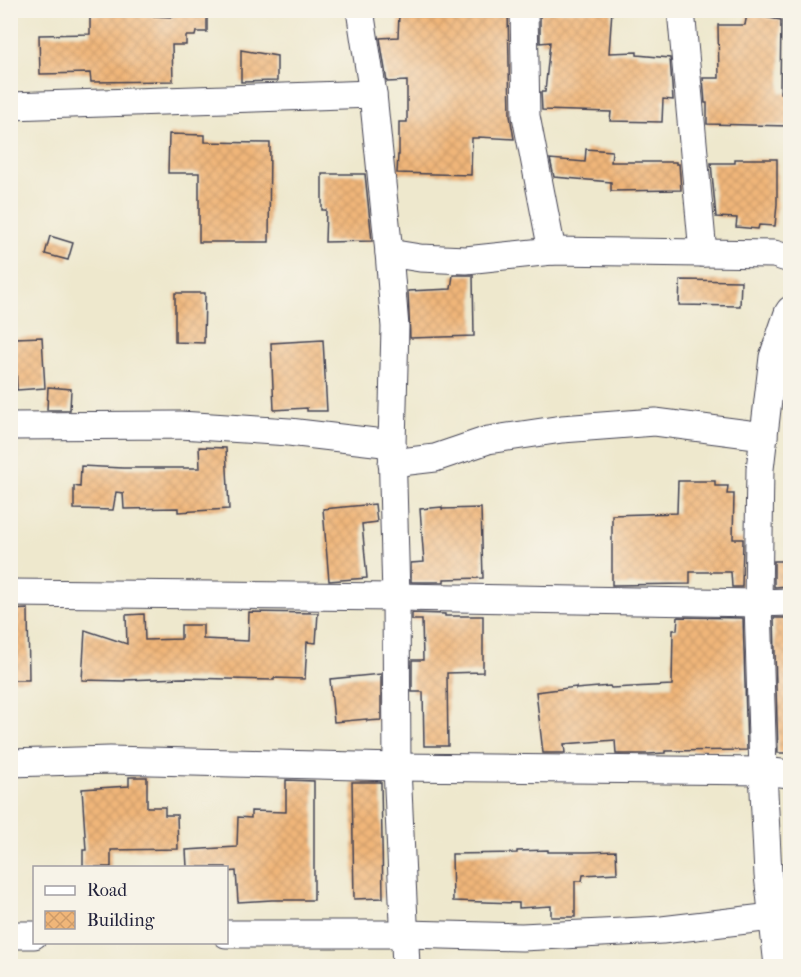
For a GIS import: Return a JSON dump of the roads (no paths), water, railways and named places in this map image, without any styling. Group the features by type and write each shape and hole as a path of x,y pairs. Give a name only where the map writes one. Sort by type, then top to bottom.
{"street":[{"path":"360,10 373,94 395,327 392,454 397,767 406,966"},
{"path":"524,10 526,116 552,251"},
{"path":"681,10 703,253"},
{"path":"10,106 373,94"},
{"path":"389,253 420,258 466,260 552,251 774,254 790,259"},
{"path":"778,966 781,917 768,875 763,771 758,603 760,469 773,357 790,310"},
{"path":"10,426 180,425 289,432 392,454 435,458 488,440 562,429 655,422 764,436"},
{"path":"10,593 790,602"},
{"path":"10,763 110,760 397,767 763,771 790,774"},
{"path":"228,934 405,933 522,937 662,930 781,917"},
{"path":"10,935 33,935"}]}
